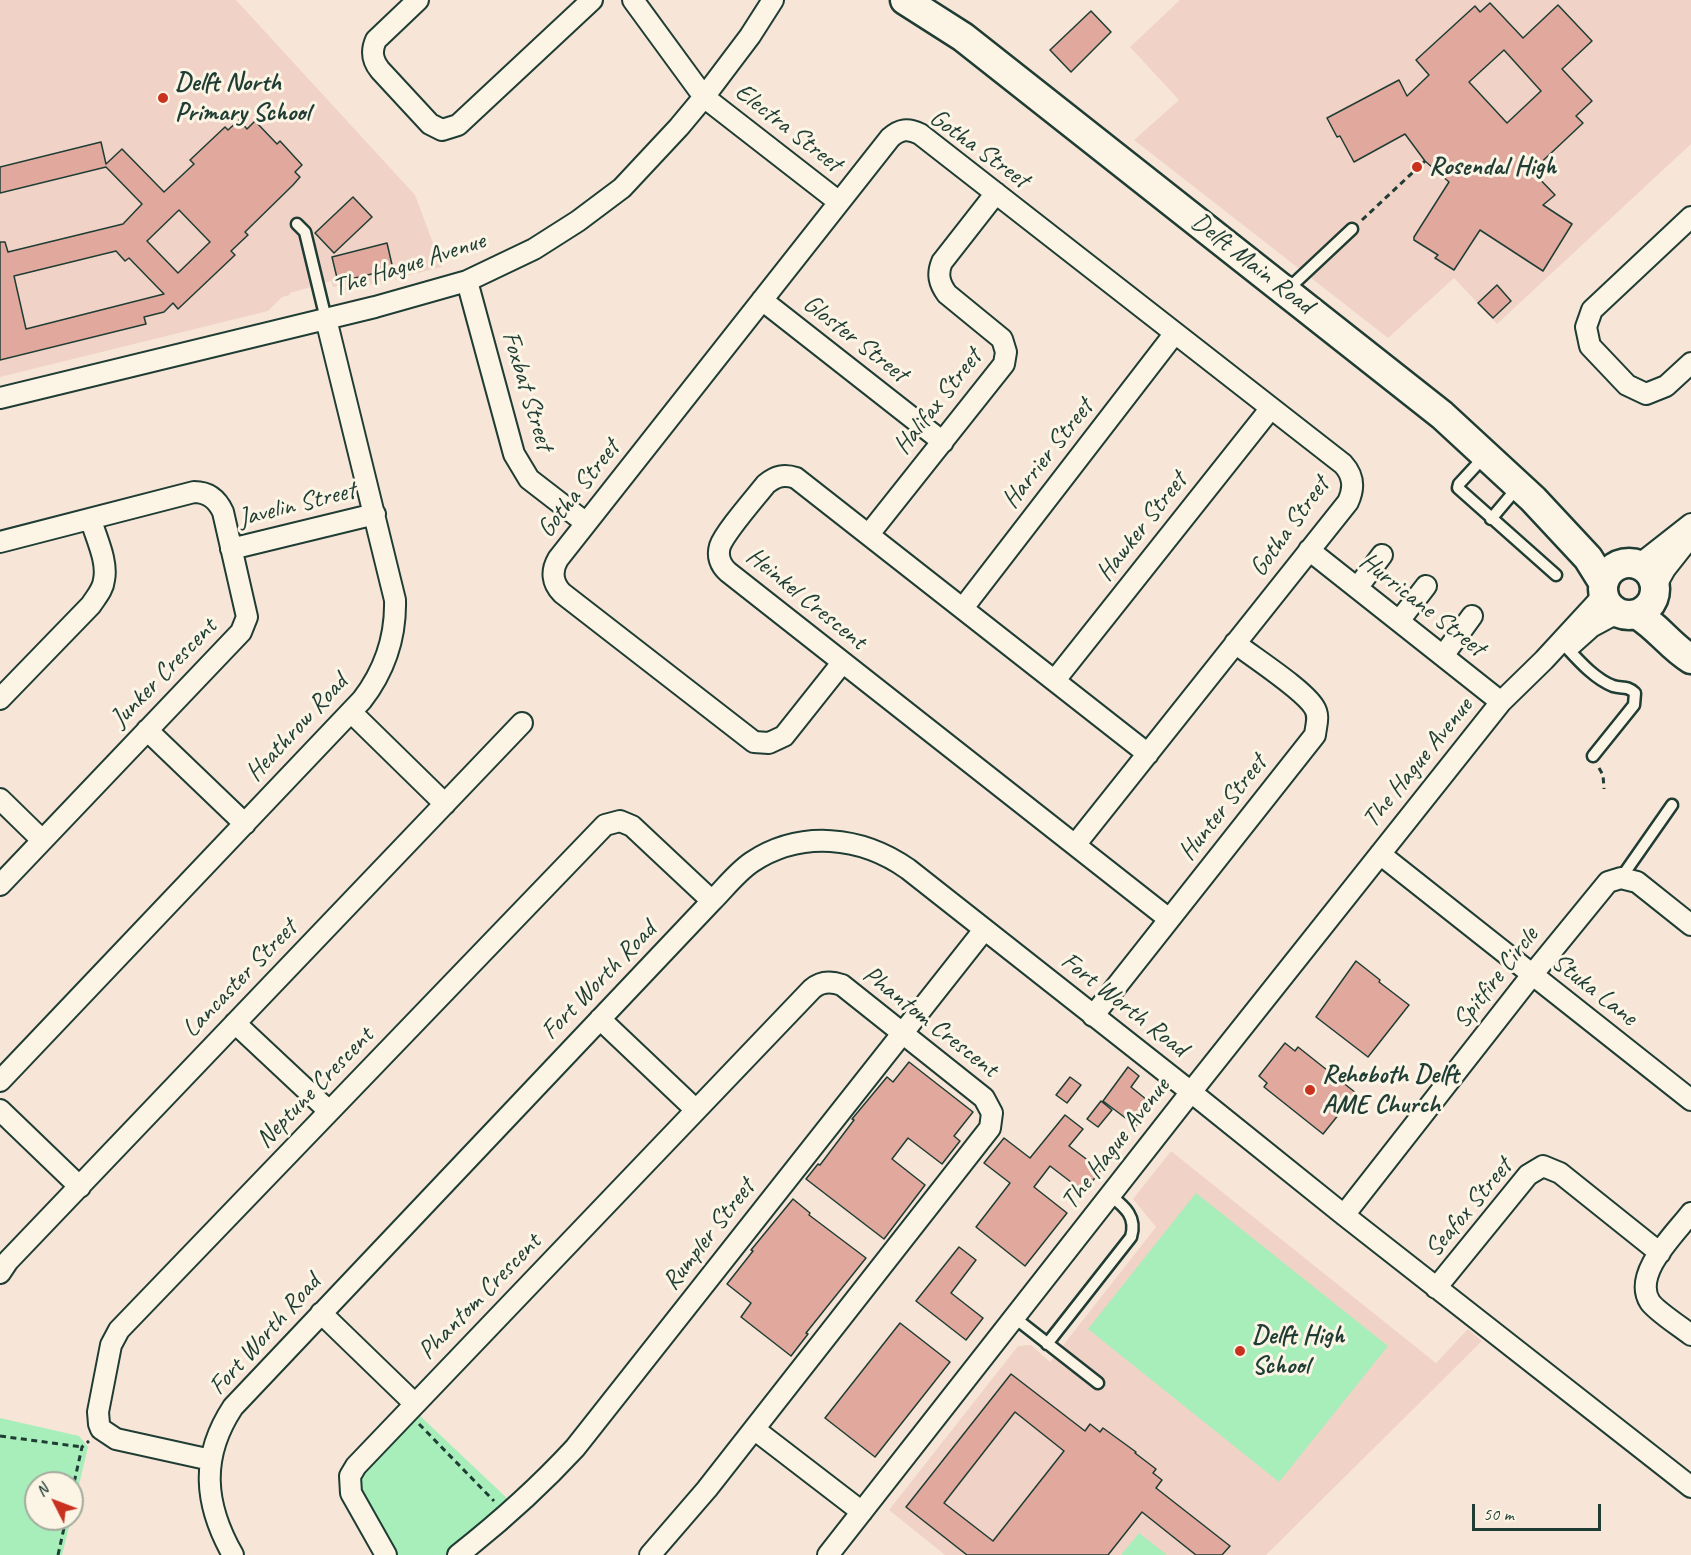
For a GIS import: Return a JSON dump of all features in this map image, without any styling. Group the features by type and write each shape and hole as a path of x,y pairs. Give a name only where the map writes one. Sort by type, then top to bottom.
{"street":[{"path":"418,0 376,40 373,46 374,60 380,70 430,124 442,130 458,125 592,0"},
{"name":"Electra Street","path":"633,0 704,97 839,202"},
{"name":"The Hague Avenue","path":"0,398 326,319 467,280 534,249 579,221 622,188 704,97 774,0"},
{"name":"The Hague Avenue","path":"750,36 785,0"},
{"name":"Delft Main Road","path":"905,0 963,37 1442,415 1526,493 1598,548 1655,626 1675,647 1691,659"},
{"name":"Delft Main Road","path":"926,0 963,37"},
{"name":"Gotha Street","path":"842,663 784,736 769,743 754,742 558,588 553,577 555,564 839,202 890,138 909,129 920,134 1343,464 1352,477 1353,491 1348,502 1075,845"},
{"name":"Halifax Street","path":"869,534 1000,370 1006,358 1005,345 997,333 947,294 939,279 942,261 996,193"},
{"path":"1691,217 1592,310 1586,327 1590,346 1627,385 1646,394 1666,386 1691,363"},
{"name":"Foxbat Street","path":"467,280 514,454 529,480 586,524"},
{"name":"Gloster Street","path":"762,300 943,442"},
{"name":"Heathrow Road","path":"0,1081 351,712 380,674 391,645 395,622 395,600 326,319"},
{"name":"Harrier Street","path":"963,608 1175,333"},
{"name":"Hawker Street","path":"1055,680 1271,408"},
{"name":"Heinkel Crescent","path":"1148,754 796,477 784,475 766,484 723,541 719,552 721,563 728,572 1169,920"},
{"name":"Junker Crescent","path":"0,542 194,492 205,493 220,505 247,611 244,628 0,885"},
{"name":"Javelin Street","path":"231,549 375,514"},
{"path":"0,699 91,605 101,590 105,579 103,562 91,520"},
{"path":"1630,589 1691,524"},
{"path":"1630,589 1668,564 1691,536"},
{"name":"Hurricane Street","path":"1309,550 1501,702"},
{"path":"1357,588 1382,555"},
{"path":"1399,621 1426,585"},
{"path":"1630,589 1674,625 1691,644"},
{"name":"The Hague Avenue","path":"1544,660 1567,648 1630,589"},
{"name":"The Hague Avenue","path":"828,1555 1191,1092 1501,702 1544,660 1630,589"},
{"path":"1443,656 1472,616"},
{"name":"Hunter Street","path":"1093,1016 1315,735 1318,717 1314,707 1302,694 1235,643"},
{"path":"351,712 445,804"},
{"name":"Lancaster Street","path":"0,1273 8,1261 522,723"},
{"path":"147,730 245,824"},
{"path":"0,799 42,840"},
{"name":"Neptune Crescent","path":"101,1429 98,1412 111,1345 119,1330 605,825 620,821 632,826 712,901"},
{"name":"Fort Worth Road","path":"233,1555 212,1510 210,1460 219,1432 233,1407 712,901 750,864 765,855 797,843 814,841 849,842 880,852 894,860 1191,1092"},
{"name":"Stuka Lane","path":"1380,854 1691,1100"},
{"path":"1622,878 1637,882 1691,925"},
{"name":"Spitfire Circle","path":"1344,1215 1603,886 1622,878"},
{"name":"Rumpler Street","path":"458,1555 508,1515 575,1448 984,930"},
{"name":"Phantom Crescent","path":"386,1555 351,1493 349,1482 356,1466 812,989 821,983 835,982 842,985 984,1098 992,1113 990,1128 707,1489 650,1555"},
{"path":"600,1018 696,1110"},
{"path":"235,1023 329,1111"},
{"path":"1191,1092 1436,1288 1691,1487"},
{"path":"0,1110 80,1186"},
{"name":"Seafox Street","path":"1436,1288 1528,1175 1543,1166 1560,1173 1660,1253"},
{"path":"1691,1213 1647,1273 1645,1288 1650,1303 1691,1335"},
{"path":"321,1313 411,1408"},
{"path":"101,1429 116,1439 210,1460"},
{"path":"754,1429 862,1512"}],"lane":[{"path":"297,224 305,232 326,319"},
{"path":"1286,291 1352,229"},
{"path":"1486,454 1458,488 1556,575"},
{"path":"1491,519 1526,493"},
{"path":"1567,648 1599,677 1613,686 1628,687 1635,693 1634,705 1593,756"},
{"path":"1622,878 1672,805"},
{"path":"1047,1344 1131,1237 1133,1225 1130,1213 1111,1196"},
{"path":"1015,1318 1098,1383"}],"path":[{"path":"1352,229 1425,161"},
{"path":"1593,756 1603,775 1604,789"},
{"path":"411,1408 508,1515"},
{"path":"77,1471 82,1447 101,1429"},
{"path":"0,1436 82,1447"},
{"path":"58,1555 63,1531"}],"shaded area":[{"name":"Delft North Primary School","path":"0,0 236,0 415,195 442,267 345,291 343,285 333,287 331,281 290,293 282,297 268,311 0,377"},
{"name":"Rosendal High","path":"1180,0 1691,0 1691,144 1497,324 1454,278 1388,338 1134,140 1179,100 1130,47"},
{"name":"Delft High School","path":"1171,1151 1436,1363 1468,1329 1482,1341 1266,1555 945,1555 889,1510 1018,1346 1031,1345 1050,1362 1156,1227 1133,1199"}],"green space":[{"path":"1196,1193 1388,1346 1279,1482 1088,1329"},
{"path":"417,1413 511,1502 449,1555 394,1555 357,1490 356,1480"},
{"path":"0,1418 79,1436 88,1447 82,1471 24,1471 24,1531 68,1531 62,1555 0,1555"},
{"path":"1139,1533 1167,1555 1121,1555"}],"building":[{"path":"1490,3 1523,38 1558,5 1592,41 1562,69 1592,101 1576,116 1583,123 1532,171 1555,195 1543,205 1572,224 1543,271 1480,230 1454,270 1435,258 1438,255 1414,240 1414,237 1449,182 1425,161 1405,134 1354,162 1327,118 1399,80 1407,96 1429,75 1416,60 1475,6 1480,12","holes":["1504,50 1541,91 1507,123 1469,82"]},
{"path":"1091,11 1111,32 1071,72 1050,50"},
{"path":"239,120 247,129 255,121 277,144 280,141 302,165 295,172 300,177 245,232 248,235 231,251 235,255 178,309 173,303 164,312 144,317 146,324 0,360 0,242 5,242 8,252 123,224 142,204 106,167 0,193 0,167 101,142 106,164 122,149 164,192 194,164 190,160 225,127 228,130","holes":["179,210 210,242 178,273 147,241","116,251 125,261 129,258 164,294 26,329 14,276"]},
{"path":"353,197 372,217 334,253 315,233"},
{"path":"387,243 393,269 338,282 332,257"},
{"path":"1497,285 1511,301 1493,318 1478,303"},
{"path":"1356,961 1409,1005 1368,1057 1316,1017"},
{"name":"Rehoboth Delft AME Church","path":"1285,1043 1295,1051 1298,1047 1356,1093 1323,1134 1264,1087 1267,1083 1259,1076"},
{"path":"909,1062 973,1112 954,1136 960,1141 942,1164 908,1138 892,1159 925,1185 884,1239 806,1179 818,1164 820,1165 854,1120 852,1119 887,1077 893,1082"},
{"path":"1128,1067 1139,1076 1131,1087 1152,1104 1136,1126 1103,1101"},
{"path":"1070,1077 1081,1085 1067,1103 1056,1095"},
{"path":"1101,1101 1112,1110 1098,1127 1087,1119"},
{"path":"1065,1115 1083,1129 1069,1146 1101,1170 1084,1192 1050,1166 1034,1187 1067,1213 1025,1266 976,1227 1010,1183 984,1163 1004,1138 1030,1158"},
{"path":"793,1199 810,1213 809,1215 866,1258 806,1333 808,1334 791,1356 741,1317 751,1303 727,1284 753,1251 751,1250"},
{"path":"959,1247 976,1260 951,1293 983,1318 966,1340 916,1301"},
{"path":"900,1323 950,1362 875,1457 825,1418"},
{"path":"1011,1374 1085,1431 1090,1424 1100,1432 1103,1428 1136,1452 1156,1469 1153,1473 1162,1480 1156,1488 1230,1546 1222,1555 1196,1555 1142,1512 1108,1555 967,1555 906,1507","holes":["1015,1412 1064,1451 993,1541 944,1503"]}],"place":[{"name":"Delft North Primary School","path":"163,98"},
{"name":"Rosendal High","path":"1417,167"},
{"name":"Rehoboth Delft AME Church","path":"1310,1090"},
{"name":"Delft High School","path":"1240,1351"}]}
